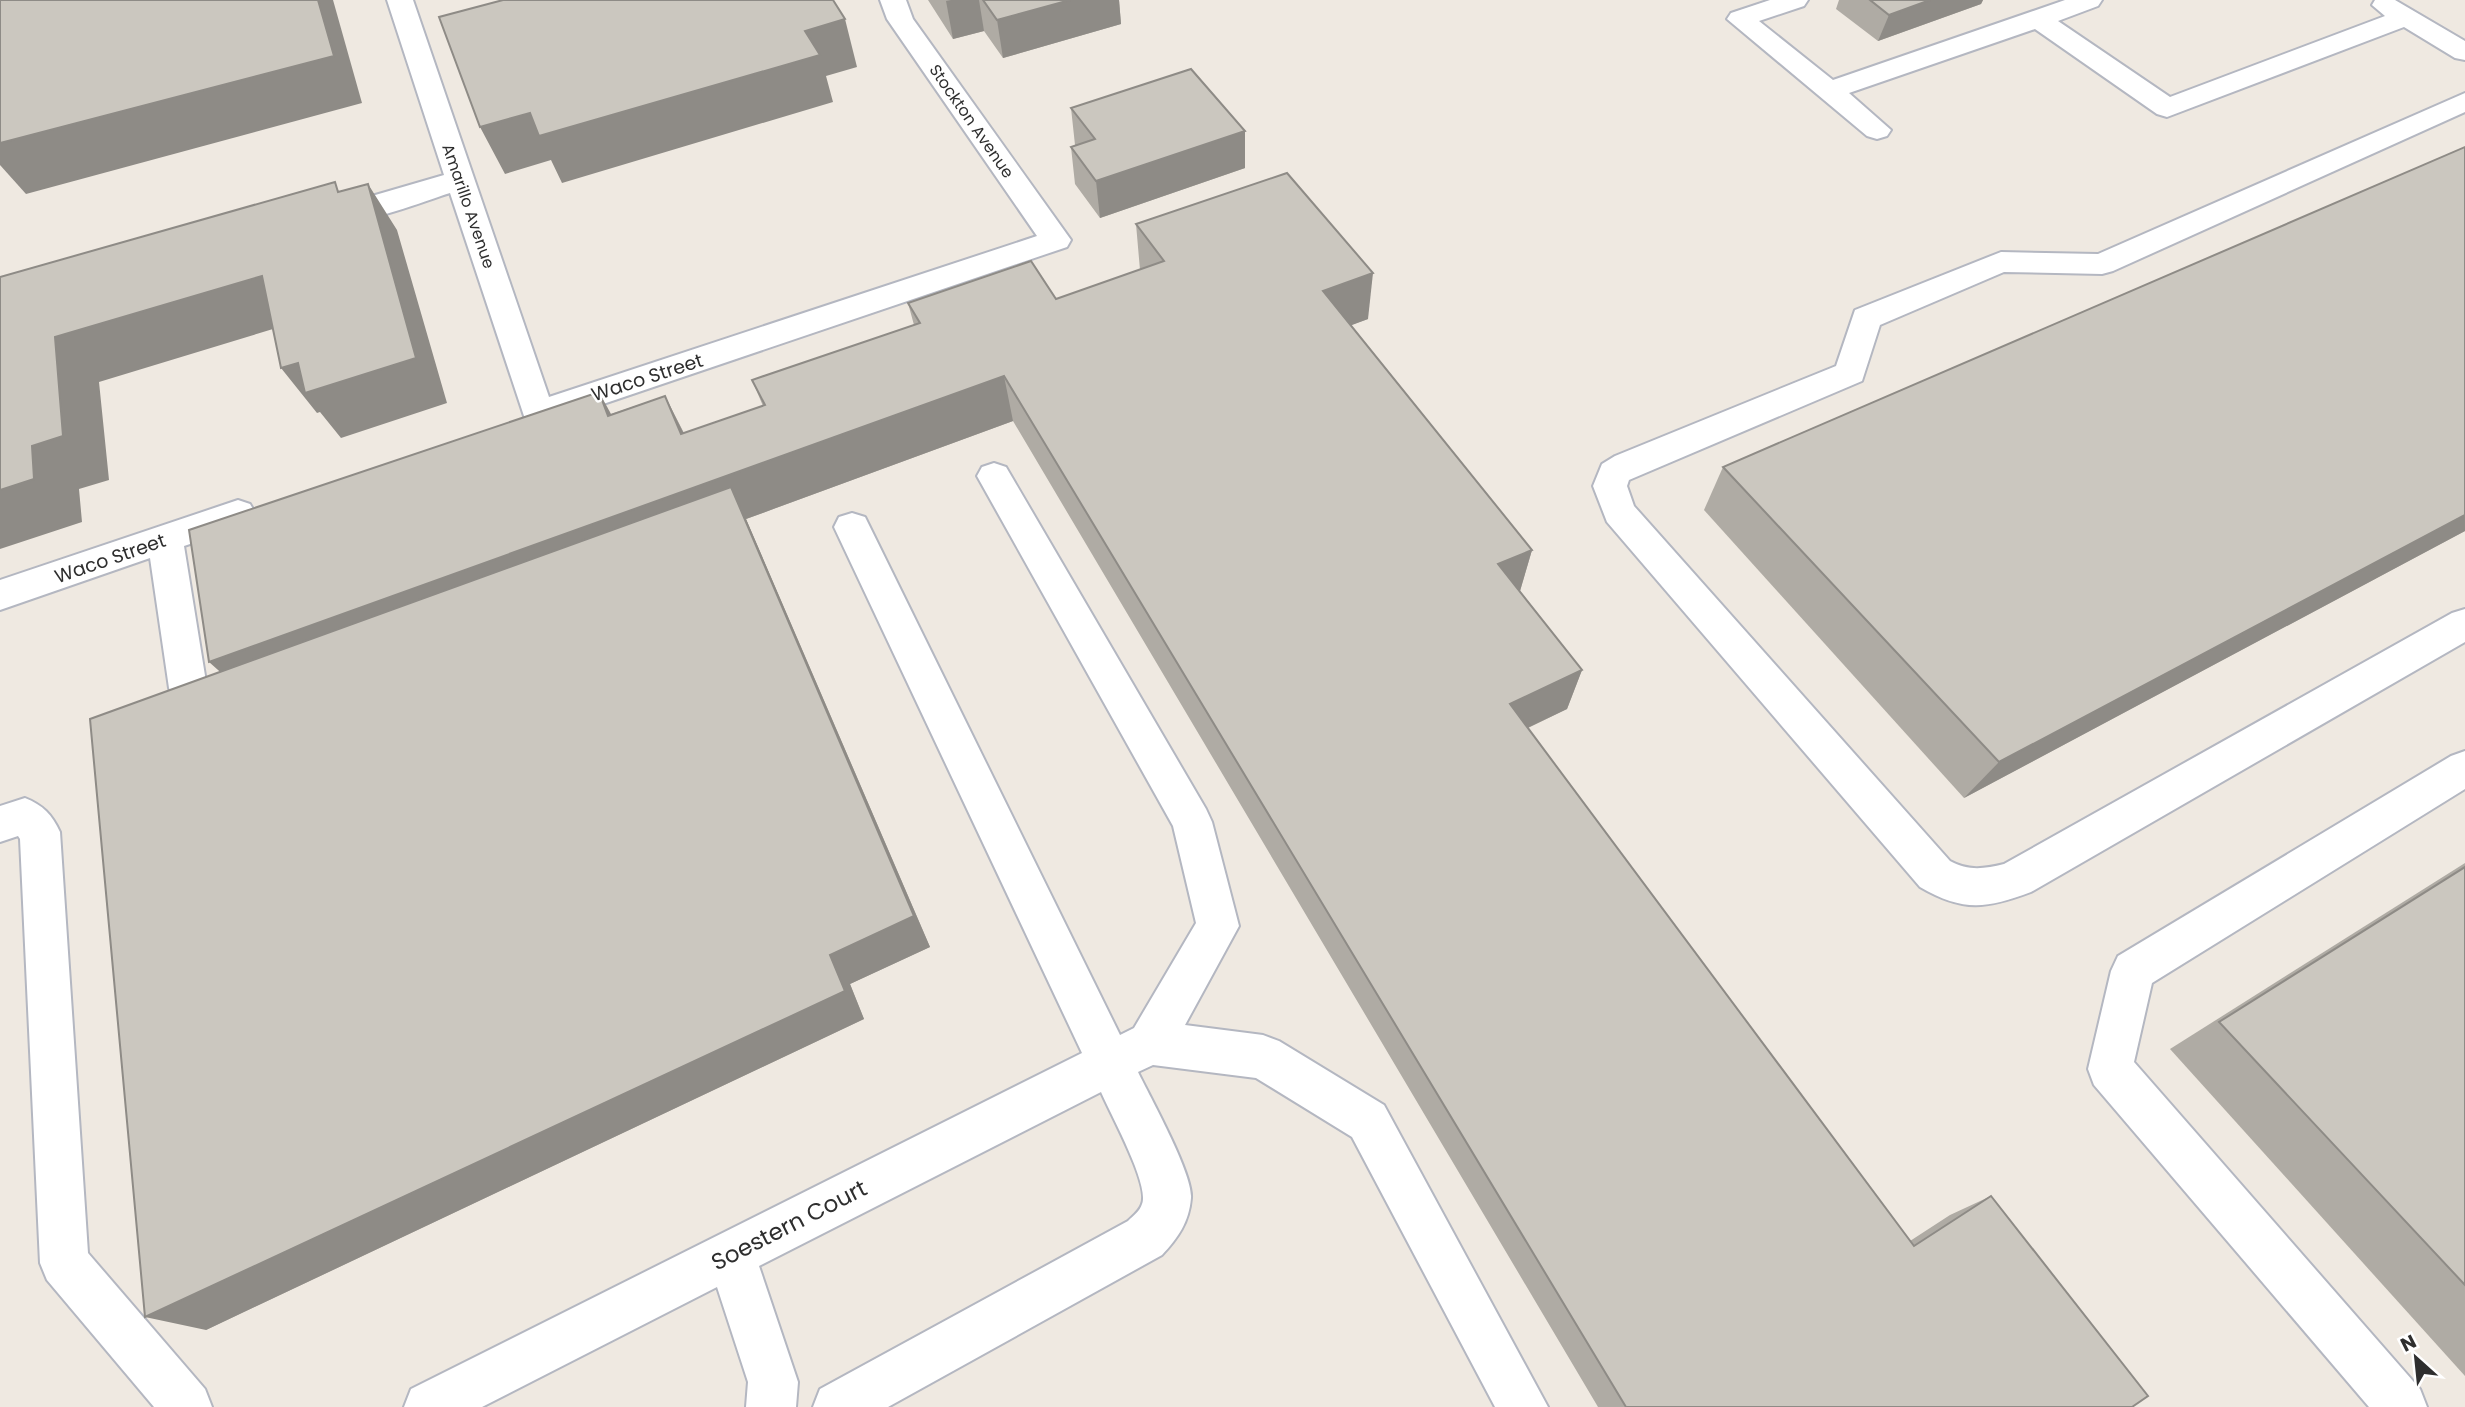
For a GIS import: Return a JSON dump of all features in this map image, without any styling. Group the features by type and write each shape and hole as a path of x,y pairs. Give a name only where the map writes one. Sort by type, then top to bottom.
{"street":[{"name":"Amarillo Avenue","path":"400,0 426,36 461,180 526,417"},
{"name":"Stockton Avenue","path":"893,0 900,19 1056,240"},
{"path":"1795,0 1740,19 1877,130"},
{"path":"1829,91 2090,0"},
{"path":"2377,0 2465,52"},
{"path":"2038,19 2167,108 2406,17"},
{"path":"2465,102 2102,264 2001,262 1866,318 1850,373 1628,465 1614,473 1610,486 1612,499 1628,523 1935,874 1953,886 1994,887 2016,879 2465,624"},
{"path":"306,216 366,208 461,180"},
{"name":"Waco Street","path":"526,417 1056,240"},
{"path":"994,476 1192,822 1218,926 1131,1052"},
{"name":"Waco Street","path":"0,595 268,504"},
{"path":"838,1407 1145,1238 1163,1219 1168,1195 1156,1158 1131,1052 997,830 852,527"},
{"path":"165,539 188,688"},
{"path":"2402,1407 2110,1069 2133,971 2465,768"},
{"path":"0,824 25,816 40,832 64,1264 187,1407"},
{"path":"1131,1052 1263,1057 1368,1121 1523,1407"},
{"name":"Soestern Court","path":"429,1407 1131,1052"},
{"path":"731,1255 772,1382 771,1407"}],"building":[{"path":"0,0 318,0 334,56 0,143"},
{"path":"503,0 833,0 845,19 805,31 820,55 539,136 530,113 480,127 439,17"},
{"path":"983,0 1070,0 997,20"},
{"path":"1870,0 1930,0 1889,15"},
{"path":"1191,69 1245,131 1096,181 1071,147 1095,139 1071,108"},
{"path":"2465,147 2465,515 1999,762 1723,467"},
{"path":"1287,173 1373,273 1323,291 1532,550 1498,564 1582,670 1510,704 1914,1246 1991,1196 2148,1396 2132,1407 1626,1407 1004,376 209,662 189,530 599,392 608,416 665,396 681,434 765,405 752,380 920,323 908,303 1031,261 1056,299 1164,261 1136,224"},
{"path":"335,182 338,192 368,184 416,358 305,393 298,363 281,368 262,276 55,337 63,436 32,446 34,479 0,490 0,277"},
{"path":"731,487 914,916 830,955 845,991 145,1317 90,719"},
{"path":"2465,867 2465,1285 2219,1022"}]}
